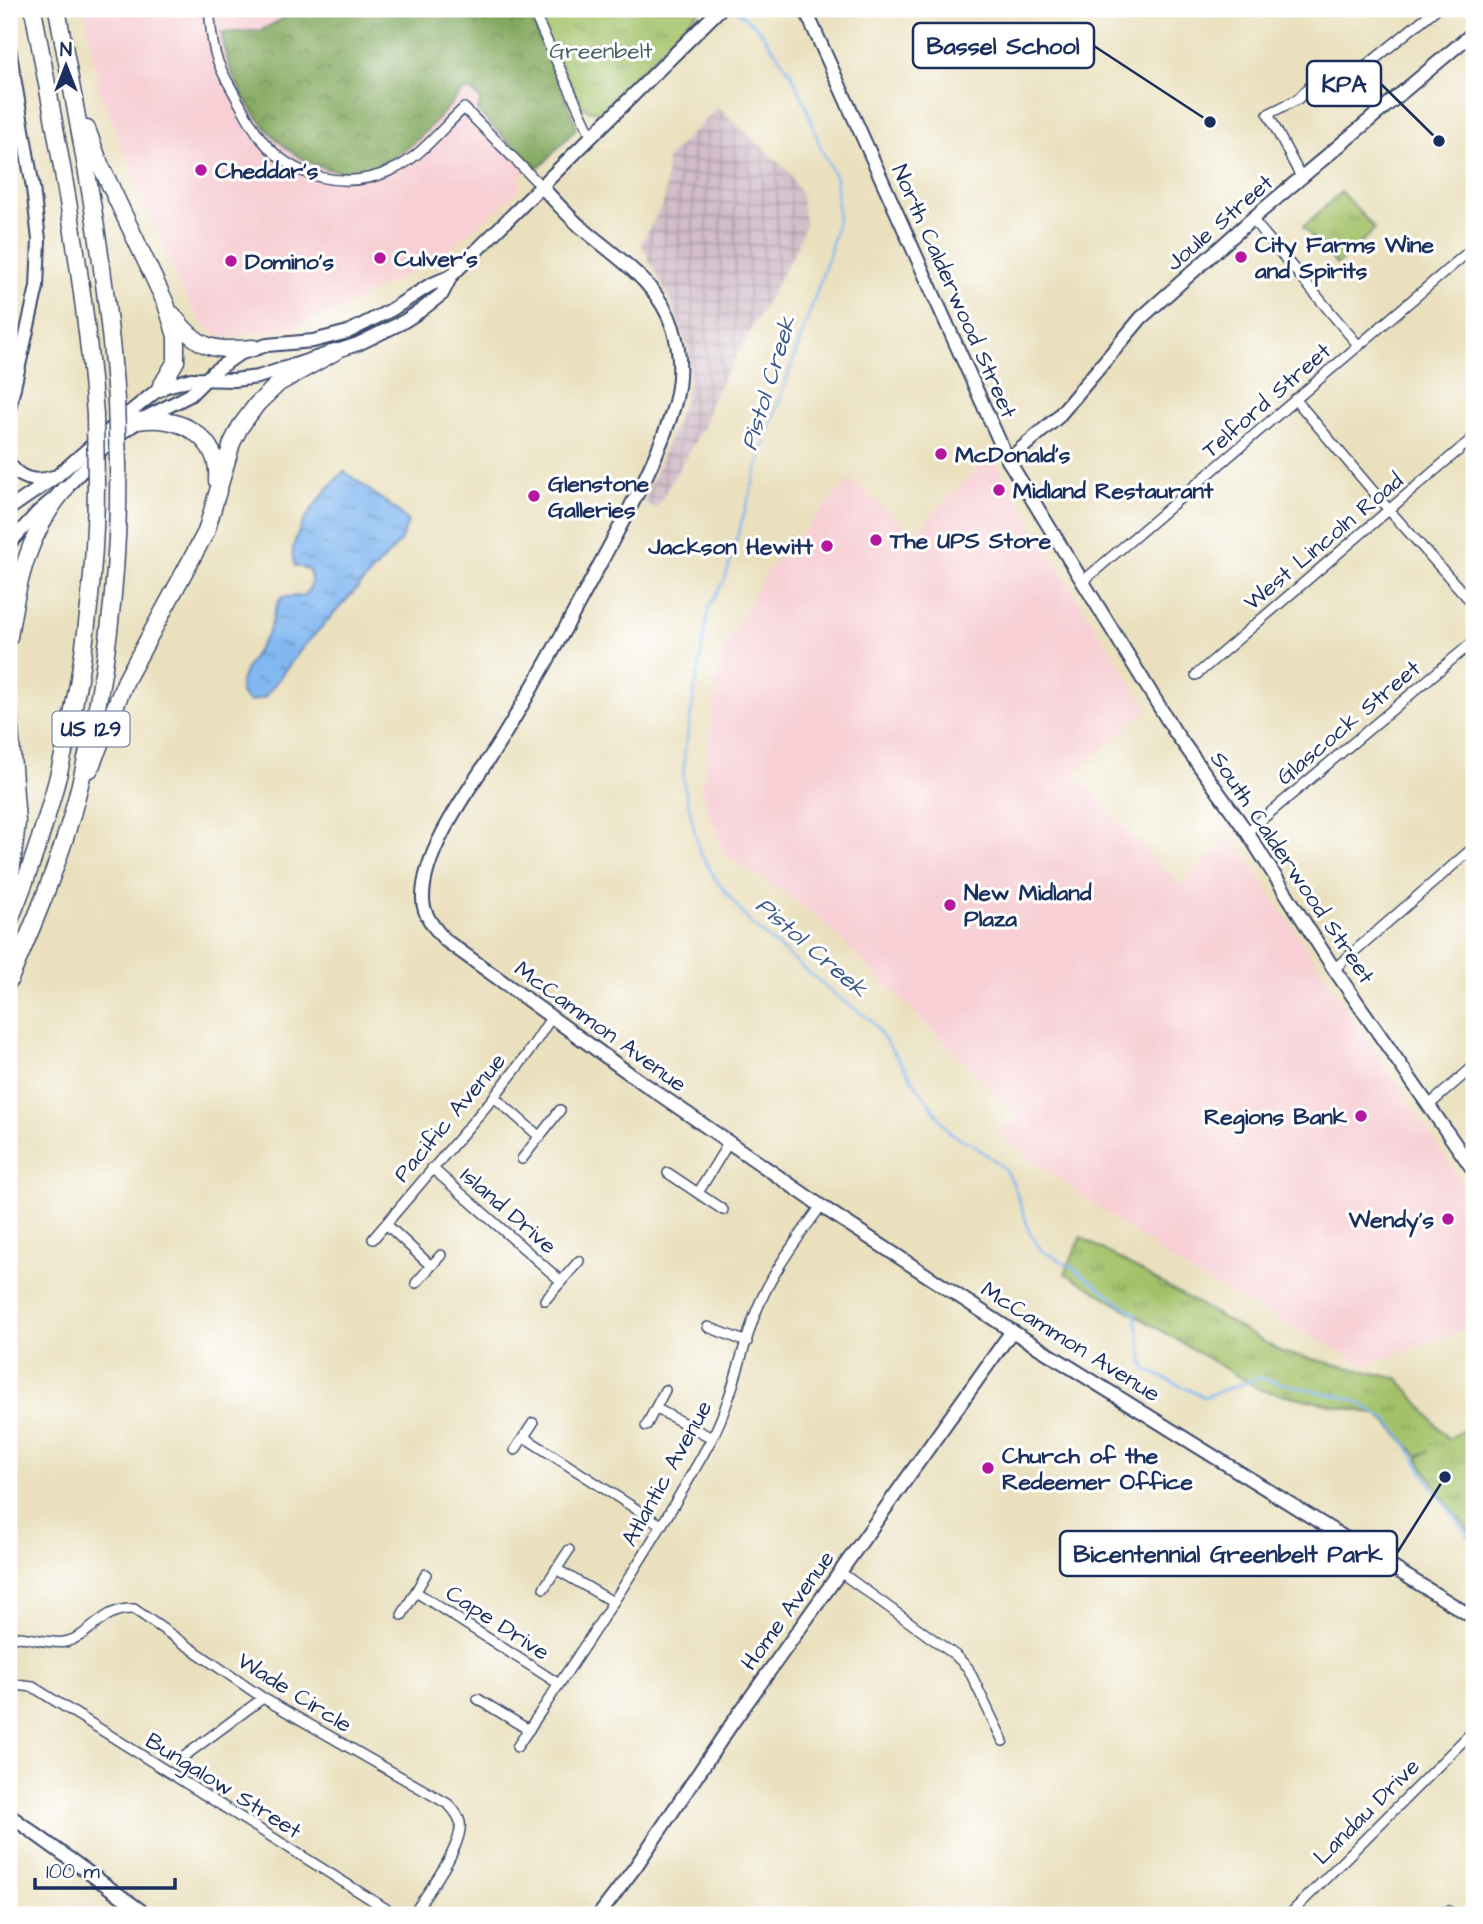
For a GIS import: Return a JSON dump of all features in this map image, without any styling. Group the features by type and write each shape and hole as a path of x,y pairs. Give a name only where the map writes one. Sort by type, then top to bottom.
{"highway":[{"name":"US 129","path":"9,922 53,795 72,711 91,590 96,528 95,415 88,326 33,9"},
{"name":"US 129","path":"9,981 43,897 77,796 101,682 118,529 117,400 109,313 57,9"},
{"path":"72,88 100,164 166,304 176,337 178,350 173,370 160,388"},
{"path":"166,304 182,327 198,342 221,349 253,348"},
{"path":"77,796 94,762 126,680 206,532 232,443 248,415 279,383 335,352"},
{"path":"139,421 156,419 175,422 201,436 209,445 216,461 218,475 215,504"},
{"path":"9,637 17,590 30,548 61,483"},
{"path":"9,714 17,822 9,892"}],"street":[{"path":"209,9 215,53 232,89 261,139 285,163 298,170 323,178 350,180 364,179 393,170 409,160 464,108 541,186"},
{"path":"532,9 591,135"},
{"path":"9,544 61,483 129,413 160,388 207,378 234,380 258,377 335,352 404,322 442,294 451,276 720,9"},
{"name":"North Calderwood Street","path":"805,9 1008,460 1082,582"},
{"path":"1301,177 1268,114 1298,99 1326,69 1348,81 1436,9"},
{"name":"Joule Street","path":"1008,460 1057,418 1141,318 1252,219 1474,32"},
{"path":"9,48 39,240 37,287 9,408"},
{"name":"McCammon Avenue","path":"541,186 579,225 637,274 658,298 674,329 679,353 679,373 674,406 631,507 504,734 453,815 426,877 423,901 432,926 445,940 551,1018 821,1206 1012,1331 1474,1618"},
{"path":"1252,219 1359,346"},
{"name":"Telford Street","path":"1082,582 1474,247"},
{"path":"9,509 61,483 139,421 190,396 228,361 253,348 313,341 348,332 391,310 430,285 451,276"},
{"path":"1296,399 1389,510 1474,605"},
{"name":"West Lincoln Road","path":"1196,675 1474,437"},
{"path":"9,463 15,471 27,478 61,483"},
{"name":"South Calderwood Street","path":"1082,582 1175,732 1247,832 1334,969 1474,1171"},
{"name":"Glascock Street","path":"1247,832 1474,641"},
{"path":"1334,969 1474,847"},
{"name":"Pacific Avenue","path":"373,1239 494,1097 551,1018"},
{"path":"1429,1106 1474,1066"},
{"path":"494,1097 540,1137"},
{"path":"522,1159 560,1110"},
{"path":"698,1193 729,1142"},
{"name":"Island Drive","path":"432,1168 561,1281"},
{"path":"668,1172 723,1210"},
{"name":"Atlantic Avenue","path":"517,1747 613,1602 712,1438 734,1386 753,1321 777,1269 821,1206"},
{"path":"386,1224 431,1266"},
{"path":"416,1283 441,1255"},
{"name":"Island Drive","path":"545,1300 579,1261"},
{"path":"708,1327 747,1342"},
{"name":"Home Avenue","path":"599,1915 1012,1331"},
{"path":"646,1426 665,1390"},
{"path":"657,1409 712,1438"},
{"path":"515,1450 533,1423"},
{"path":"524,1437 661,1525"},
{"path":"544,1588 569,1550"},
{"path":"556,1569 613,1602"},
{"path":"840,1572 968,1668 1003,1741"},
{"path":"402,1615 426,1574"},
{"name":"Cape Drive","path":"416,1592 559,1684"},
{"name":"Wade Circle","path":"9,1637 64,1642 116,1610 134,1609 263,1698 447,1804 456,1812 460,1823 454,1850 413,1915"},
{"name":"Bungalow Street","path":"9,1689 16,1685 33,1687 396,1915"},
{"path":"186,1755 263,1698"},
{"path":"478,1699 529,1731"},
{"name":"Landau Drive","path":"1289,1915 1470,1734"},
{"path":"9,1815 146,1915"},
{"path":"1435,1915 1448,1911 1457,1915"}],"shaded area":[{"path":"84,9 522,9 531,33 570,110 576,124 575,130 541,166 530,166 519,178 521,185 516,193 442,255 331,314 290,328 233,337 217,335 200,321 183,292 144,200 99,89"},
{"path":"718,107 789,172 801,195 805,224 797,247 710,403 703,427 656,509 644,502 684,401 689,380 688,348 672,304 641,244 665,200 667,158"},
{"path":"992,454 1040,540 1148,709 1074,774 1179,885 1232,836 1474,1200 1474,1323 1452,1334 1366,1365 1191,1274 998,1135 1017,1114 817,916 724,853 701,792 722,651 767,571 850,479 914,533"}],"green space":[{"path":"300,9 527,9 576,124 575,130 541,166 534,168 478,112 480,99 471,91 462,91 424,134 398,155 371,168 344,172 319,167 296,155 257,117 230,69 221,33 262,30"},
{"name":"Greenbelt","path":"532,9 701,9 602,111 595,111 587,110 580,104"},
{"path":"1341,192 1375,229 1337,265 1303,227"},
{"path":"1081,1237 1282,1352 1399,1379 1448,1439 1474,1424 1474,1537 1444,1499 1418,1458 1429,1451 1418,1456 1379,1415 1261,1390 1065,1273"}],"water":[{"path":"344,471 408,522 400,542 304,646 264,698 250,702 241,693 241,682 270,628 277,604 282,597 303,596 310,587 308,569 295,566 293,555 300,529 317,502"}],"waterway":[{"name":"Pistol Creek","path":"735,9 758,28 791,73 821,149 836,178 838,218 829,256 765,442 725,579 709,607 685,749 683,780 699,851 717,881 751,924 839,998 871,1020 950,1133 972,1144 1003,1167 1013,1183 1030,1233 1041,1250 1072,1267 1135,1314 1145,1369 1204,1397 1259,1378 1355,1400 1387,1420 1403,1439 1433,1488 1474,1543"}],"place":[{"name":"Bassel School","path":"1210,122"},
{"name":"KPA","path":"1439,141"},
{"name":"Cheddar's","path":"201,170"},
{"name":"City Farms Wine and Spirits","path":"1241,257"},
{"name":"Culver's","path":"380,258"},
{"name":"Domino's","path":"231,261"},
{"name":"McDonald's","path":"941,454"},
{"name":"Midland Restaurant","path":"999,490"},
{"name":"Glenstone Galleries","path":"534,496"},
{"name":"The UPS Store","path":"876,540"},
{"name":"Jackson Hewitt","path":"827,546"},
{"name":"New Midland Plaza","path":"950,905"},
{"name":"Regions Bank","path":"1361,1116"},
{"name":"Wendy's","path":"1448,1219"},
{"name":"Church of the Redeemer Office","path":"988,1468"},
{"name":"Bicentennial Greenbelt Park","path":"1445,1477"}]}
